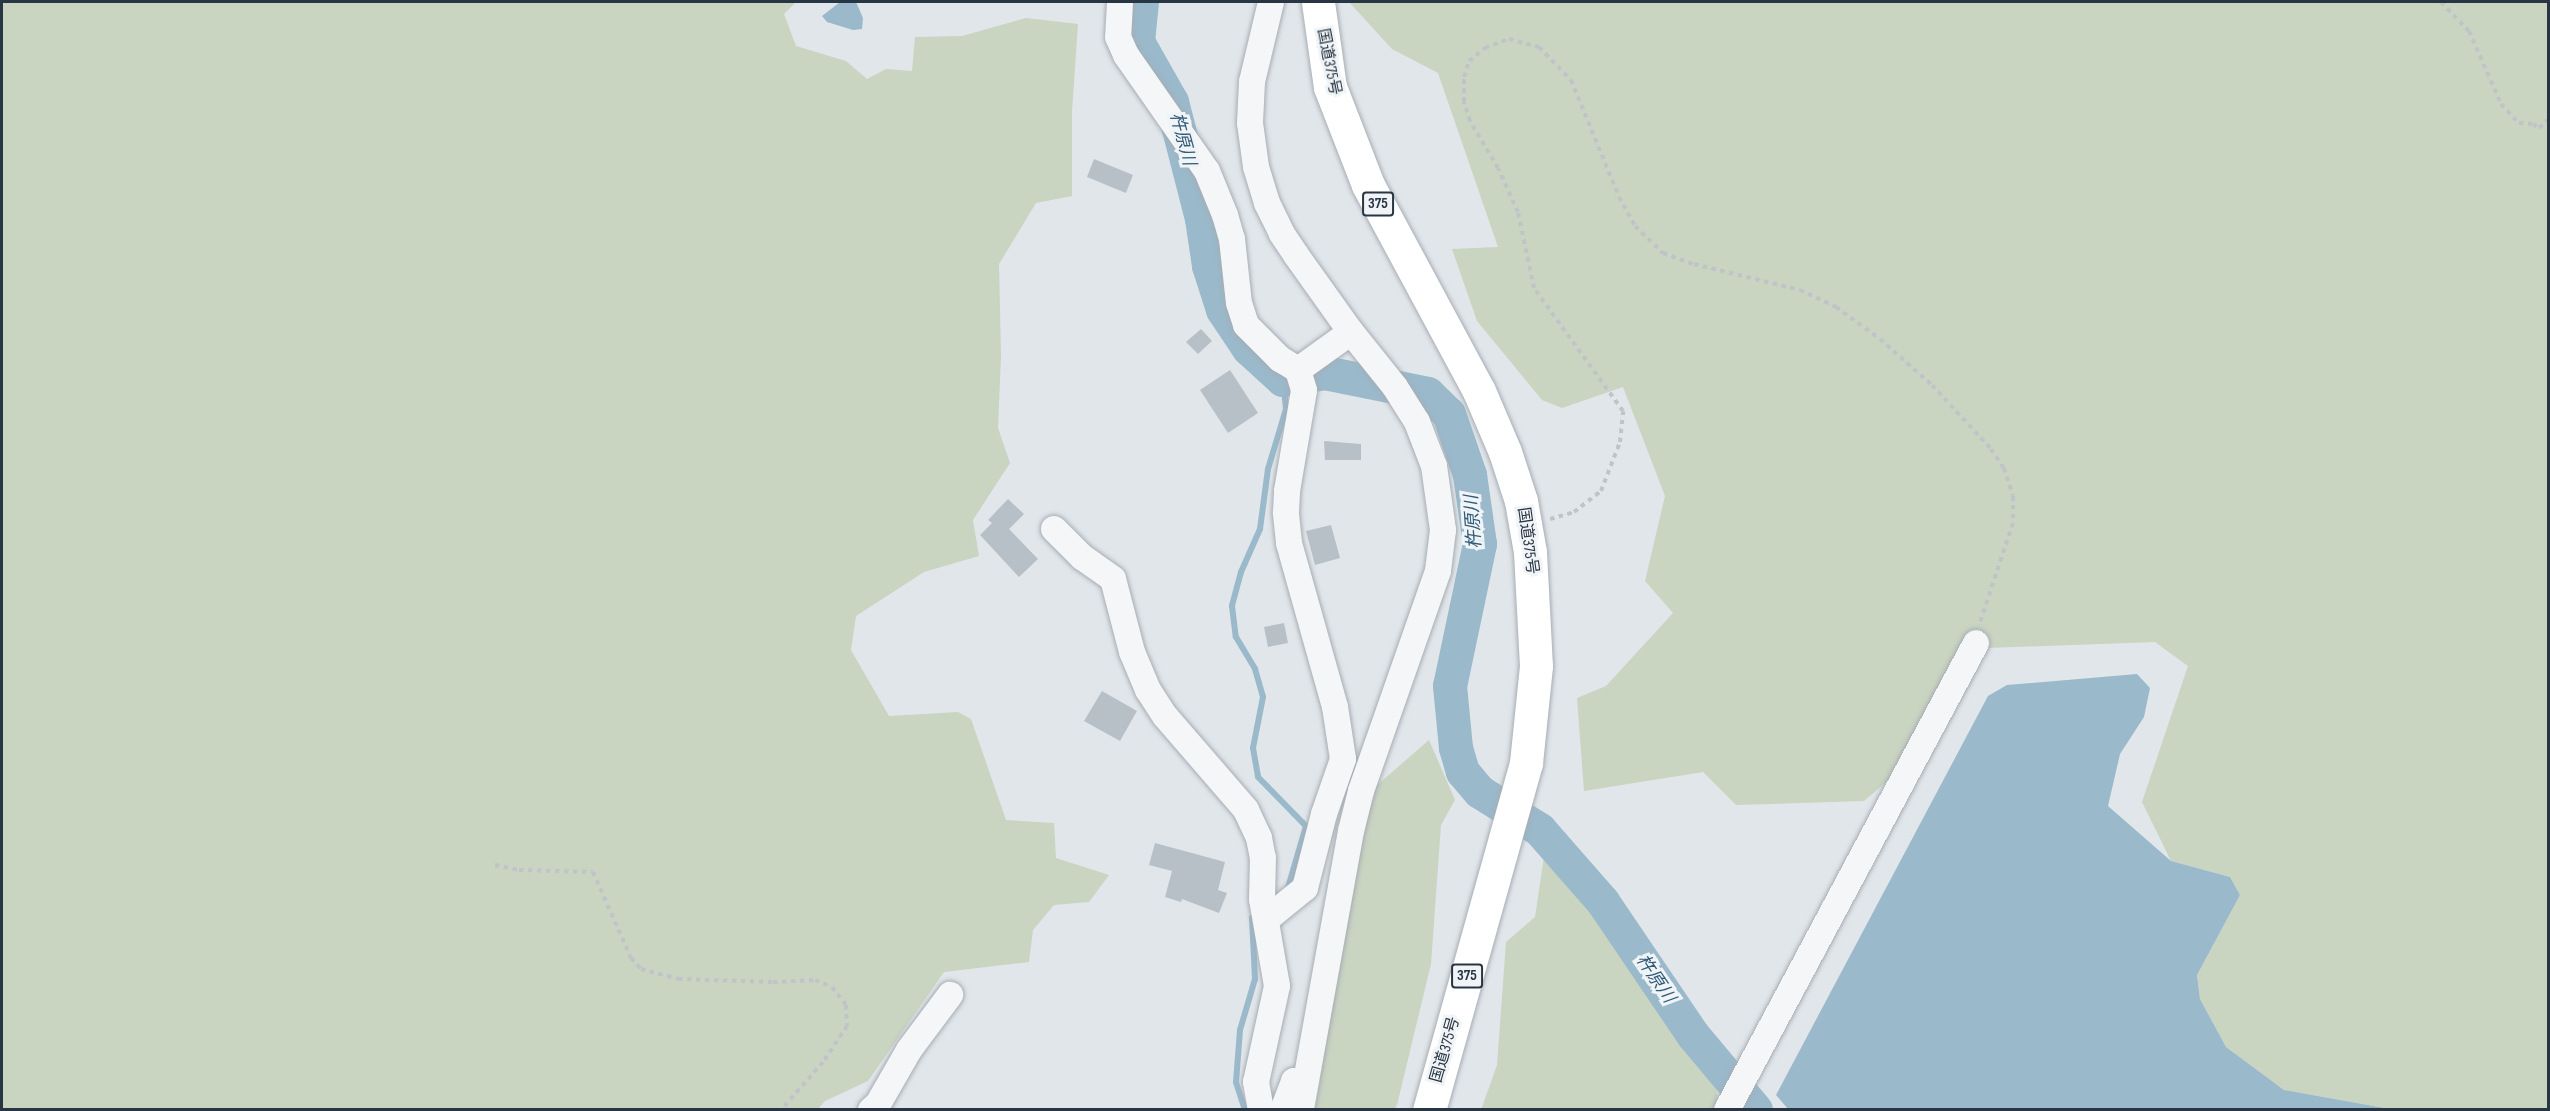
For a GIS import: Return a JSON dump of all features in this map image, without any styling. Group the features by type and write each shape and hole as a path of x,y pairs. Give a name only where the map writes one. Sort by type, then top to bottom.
{"highway":[{"name":"国道375号","path":"1318,2 1329,87 1368,185 1479,391 1505,452 1521,501 1526,527 1535,612 1536,666 1526,764 1429,1110"}],"street":[{"path":"1120,2 1118,37 1126,55 1207,171 1225,215 1232,239 1239,303 1246,325 1280,360 1299,370 1304,390 1287,491 1286,512 1289,543 1335,706 1343,759 1324,814 1305,888 1264,909"},
{"path":"1271,2 1252,82 1250,123 1256,167 1268,203 1282,234 1351,332 1395,387 1417,422 1434,466 1443,530 1438,571 1361,790 1353,821 1301,1110"},
{"path":"1299,370 1351,332"},
{"path":"1054,529 1082,558 1113,579 1132,652 1148,690 1165,716 1246,810 1259,838 1263,858 1264,909 1277,986 1256,1082 1261,1110"},
{"path":"1727,1110 1976,643"},
{"path":"871,1110 878,1104 909,1050 950,995"},
{"path":"1283,1110 1294,1081 1305,1081"}],"path":[{"path":"2441,2 2469,31 2501,104 2519,123 2533,124 2539,128 2548,120"},
{"path":"1526,527 1574,512 1601,492 1620,442 1623,411 1534,288 1518,212 1498,168 1470,121 1464,102 1464,77 1469,61 1485,48 1509,39 1539,47 1571,80 1619,197 1635,226 1663,253 1694,264 1800,290 1836,307 1880,339 1932,385 1991,449 2004,468 2013,496 2013,523 1981,614 1976,643"},
{"path":"495,865 519,870 593,872 631,958 641,969 678,979 773,982 815,980 832,987 846,1005 847,1026 823,1062 781,1110"}],"green space":[{"path":"2,2 796,2 784,14 796,46 846,61 867,79 886,69 912,71 915,37 962,36 1026,18 1078,24 1072,111 1072,196 1036,203 999,264 1001,356 998,428 1010,463 973,520 979,556 924,572 856,616 851,650 889,716 958,712 971,719 1006,820 1054,823 1056,858 1109,875 1089,902 1054,905 1033,930 1029,962 944,972 868,1081 825,1101 818,1109 2,1109"},
{"path":"1349,2 2548,2 2548,1109 2390,1109 2284,1090 2226,1047 2200,999 2197,975 2240,895 2230,877 2171,861 2142,802 2188,666 2155,642 1960,649 1897,773 1864,801 1736,805 1703,772 1584,791 1577,698 1606,686 1673,613 1645,581 1665,496 1623,387 1562,408 1542,400 1477,321 1452,249 1498,247 1438,73 1392,49"},
{"path":"1429,740 1455,800 1441,825 1431,964 1397,1105 1394,1110 1315,1110 1357,855 1375,787"},
{"path":"1545,850 1598,915 1717,1081 1718,1109 1481,1110 1497,1065 1506,942 1535,917"}],"water":[{"path":"840,2 856,2 863,18 862,29 853,30 827,22 822,16"},
{"path":"2137,674 2150,688 2144,717 2120,754 2108,806 2171,861 2230,877 2240,895 2197,975 2200,999 2226,1047 2284,1090 2390,1109 1788,1109 1776,1095 1988,696 2007,685"}],"building":[{"path":"1094,159 1133,175 1126,193 1087,177"},
{"path":"1201,329 1212,341 1198,354 1186,342"},
{"path":"1230,370 1258,413 1228,433 1200,390"},
{"path":"1324,441 1361,444 1361,460 1325,460"},
{"path":"1008,499 1024,514 1009,529 1038,559 1019,577 980,535 992,523 988,520"},
{"path":"1331,525 1340,558 1315,565 1306,531"},
{"path":"1284,623 1288,643 1268,647 1264,627"},
{"path":"1102,691 1137,711 1120,741 1084,721"},
{"path":"1155,843 1225,862 1218,890 1227,893 1219,913 1182,899 1181,902 1165,897 1172,871 1149,865"}],"waterway":[{"name":"杵原川","path":"1142,2 1138,42 1172,102 1202,219 1209,266 1223,310 1249,349 1283,380 1325,373 1428,394 1449,414 1470,475 1480,544 1450,686 1456,748 1463,772 1480,792 1540,830 1603,902 1693,1035 1756,1110"},
{"path":"1283,380 1286,409 1268,469 1260,529 1241,572 1232,606 1236,637 1255,669 1263,697 1253,748 1258,777 1306,826 1287,891"},
{"path":"1245,1110 1236,1082 1240,1030 1255,979 1252,918 1259,913"}]}
